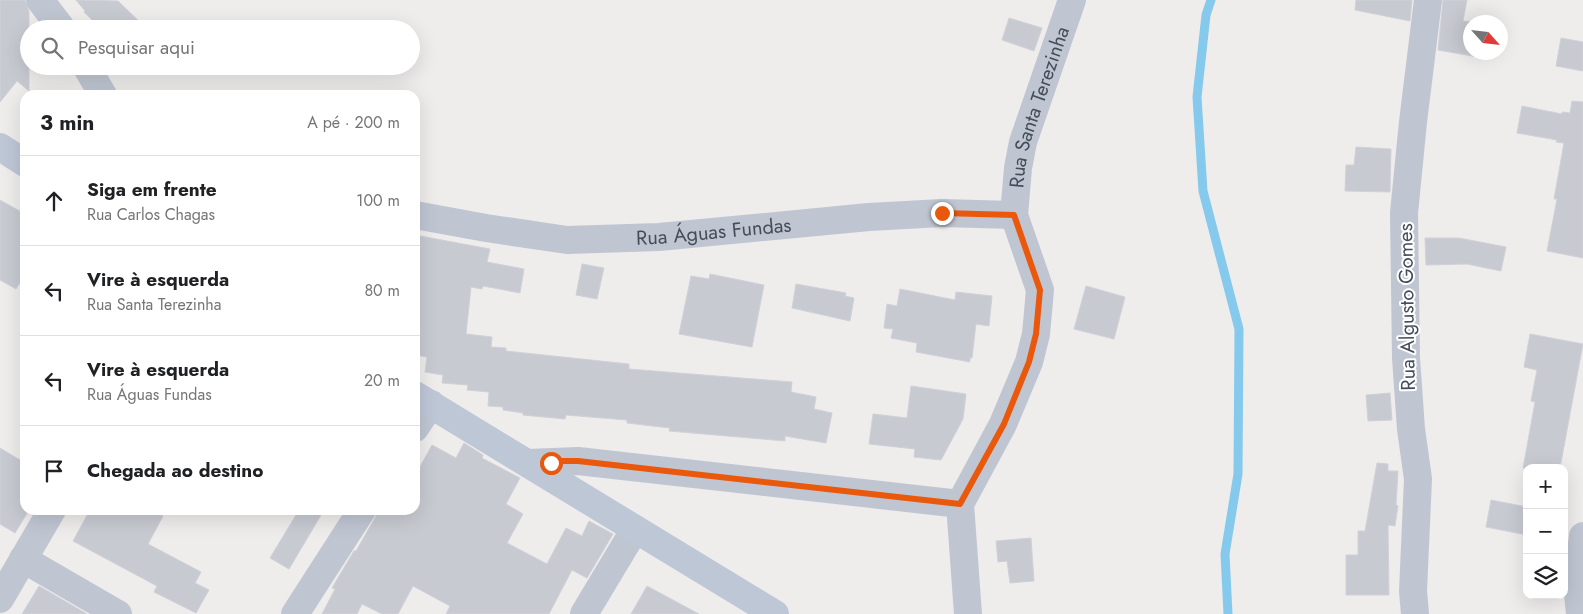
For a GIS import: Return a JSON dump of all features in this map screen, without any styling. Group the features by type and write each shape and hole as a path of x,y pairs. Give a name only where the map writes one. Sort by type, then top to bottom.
{"street":[{"path":"40,0 55,20"},
{"name":"Rua Santa Terezinha","path":"960,504 1004,424 1029,362 1036,334 1040,290 1014,215 1018,168 1023,142 1072,0"},
{"name":"Rua Algusto Gomes","path":"1415,614 1414,591 1418,479 1411,429 1406,358 1404,213 1428,0"},
{"path":"91,75 100,90"},
{"path":"0,148 20,160"},
{"name":"Rua Águas Fundas","path":"420,216 567,240 659,237 869,217 942,213 1014,215"},
{"path":"423,400 775,614"},
{"path":"528,463 578,461 960,504 968,614"},
{"path":"0,599 49,515"},
{"path":"295,614 359,515"},
{"path":"584,614 635,528"},
{"path":"1580,614 1583,536"},
{"path":"24,560 118,614"}],"building":[{"path":"0,0 25,0 29,11 29,20 20,20 20,75 29,75 29,90 17,81 0,102"},
{"path":"76,0 118,1 138,20 92,20"},
{"path":"1356,0 1412,0 1410,21 1355,10"},
{"path":"1443,0 1467,0 1463,15 1463,54 1438,50"},
{"path":"1009,18 1042,28 1034,51 1002,40"},
{"path":"1561,38 1583,42 1583,71 1556,66"},
{"path":"1572,101 1583,102 1583,258 1547,251 1557,199 1554,199 1564,143 1517,133 1522,106 1562,114 1562,112 1570,113"},
{"path":"1356,147 1391,149 1390,192 1345,191 1346,165 1354,165"},
{"path":"0,200 20,211 20,282 16,289 0,280"},
{"path":"420,236 490,249 487,262 524,269 520,293 483,286 482,289 471,287 466,334 492,337 491,347 506,348 506,351 629,364 629,369 792,382 791,392 816,397 814,409 832,413 826,443 785,436 785,441 669,431 670,428 627,423 627,420 566,415 565,419 523,415 523,413 503,410 503,407 488,406 489,392 467,390 468,385 442,383 443,375 425,372 427,357 420,356"},
{"path":"1425,238 1459,238 1506,247 1501,271 1467,264 1426,265"},
{"path":"582,264 604,268 597,299 576,295"},
{"path":"710,274 764,285 752,347 679,334 691,276 709,279"},
{"path":"796,284 846,293 845,296 854,298 850,321 792,308"},
{"path":"1086,286 1125,297 1114,339 1074,329"},
{"path":"900,289 955,300 956,292 992,296 989,326 976,324 970,362 916,352 917,343 891,338 893,329 884,328 887,304 897,306"},
{"path":"1530,334 1583,344 1561,464 1524,464 1535,402 1531,401 1537,370 1524,367"},
{"path":"911,386 966,394 963,419 941,460 914,457 915,449 869,444 873,414 907,418"},
{"path":"1390,393 1392,420 1368,421 1366,395"},
{"path":"464,443 483,455 482,458 520,478 506,504 523,514 507,543 547,564 566,528 582,536 589,521 613,534 587,578 572,570 549,614 446,614 450,606 413,586 398,614 382,614 362,604 357,614 322,614 335,589 332,588 376,515 420,515 420,467 432,445 456,458"},
{"path":"0,448 20,460 20,515 26,515 15,533 0,524"},
{"path":"1377,463 1388,464 1388,471 1398,471 1396,505 1398,506 1395,526 1388,525 1389,595 1346,595 1346,555 1358,555 1358,531 1365,531"},
{"path":"1491,500 1523,506 1523,534 1486,527"},
{"path":"87,515 161,515 163,516 148,544 201,572 195,583 209,590 196,613 154,592 157,586 73,541"},
{"path":"296,515 321,515 289,569 270,558"},
{"path":"1031,538 1034,581 1010,583 1007,561 998,562 996,541"},
{"path":"39,586 87,614 22,614"},
{"path":"647,586 699,614 631,614"}],"waterway":[{"path":"1211,0 1206,15 1197,97 1203,191 1239,329 1238,474 1225,554 1228,614"}],"route":[{"path":"551,463 578,461 960,504 1004,424 1029,362 1036,334 1040,290 1014,215 942,213"}]}
